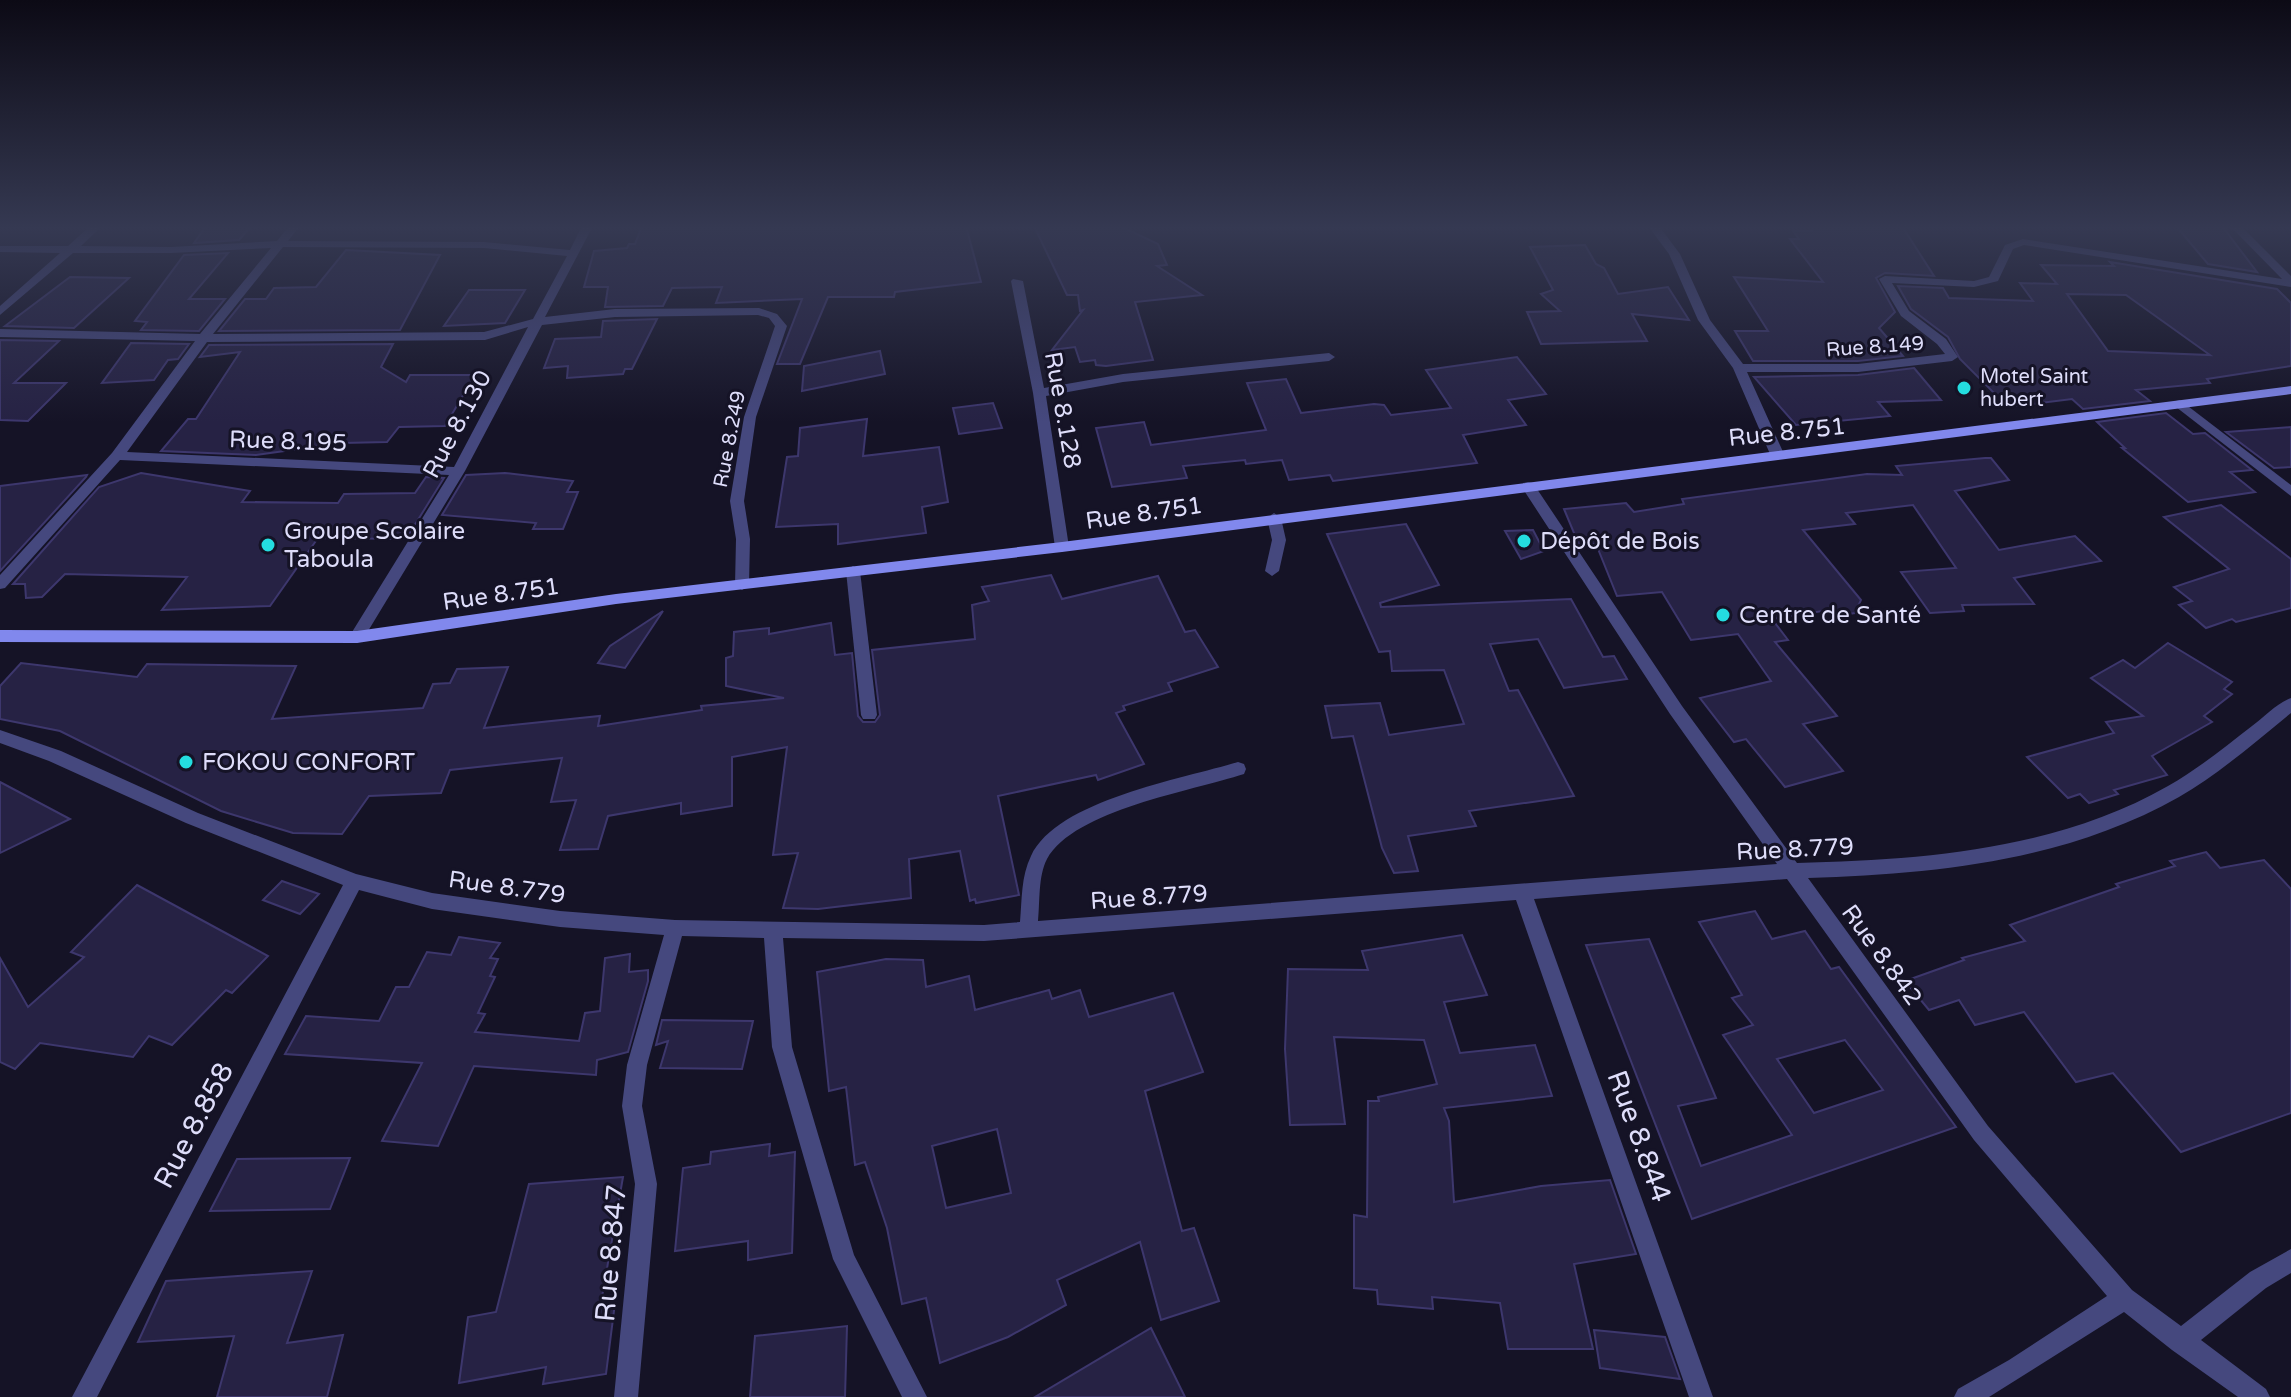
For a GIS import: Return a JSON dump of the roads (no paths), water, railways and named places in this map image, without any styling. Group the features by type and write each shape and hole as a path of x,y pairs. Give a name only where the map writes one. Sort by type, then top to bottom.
{"main road":[{"name":"Rue 8.751","path":"0,636 357,637 616,599 1062,547 2291,390"}],"street":[{"path":"0,312 24,291"},
{"path":"0,584 117,456 241,291"},
{"name":"Rue 8.130","path":"357,637 458,471 551,291"},
{"name":"Rue 8.128","path":"1019,291 1039,393 1062,547"},
{"path":"1691,291 1704,320 1739,368 1777,454"},
{"name":"Rue 8.149","path":"1739,368 1858,368 1952,357 1935,335 1915,324 1903,311 1892,291"},
{"name":"Rue 8.249","path":"0,333 206,338 485,336 534,322 615,313 759,311 773,316 781,326 750,417 737,501 743,539 742,585"},
{"path":"1039,393 1110,380 1329,357"},
{"path":"2180,404 2291,492"},
{"name":"Rue 8.195","path":"117,456 458,471"},
{"name":"Rue 8.842","path":"1528,486 1676,710 1981,1133 2124,1298 2258,1397"},
{"path":"1272,571 1279,540 1274,518"},
{"path":"853,571 869,715"},
{"name":"Rue 8.779","path":"0,736 55,756 192,818 354,881 432,901 560,919 675,928 984,933 1523,894 1791,871 1883,869 1963,860 2101,826 2173,792 2291,704"},
{"path":"1028,930 1039,855 1071,822 1120,803 1238,769"},
{"name":"Rue 8.858","path":"84,1397 354,881"},
{"name":"Rue 8.844","path":"1523,894 1701,1397"},
{"name":"Rue 8.847","path":"626,1397 646,1184 632,1106 637,1065 675,928"},
{"path":"773,931 782,1047 844,1259 915,1397"},
{"path":"2180,1342 2258,1280 2291,1260"},
{"path":"1966,1397 2017,1368 2124,1298"}],"place":[{"name":"Motel Saint hubert","path":"1964,388"},
{"name":"Dépôt de Bois","path":"1524,541"},
{"name":"Groupe Scolaire Taboula","path":"268,545"},
{"name":"Centre de Santé","path":"1723,615"},
{"name":"FOKOU CONFORT","path":"186,762"}]}
